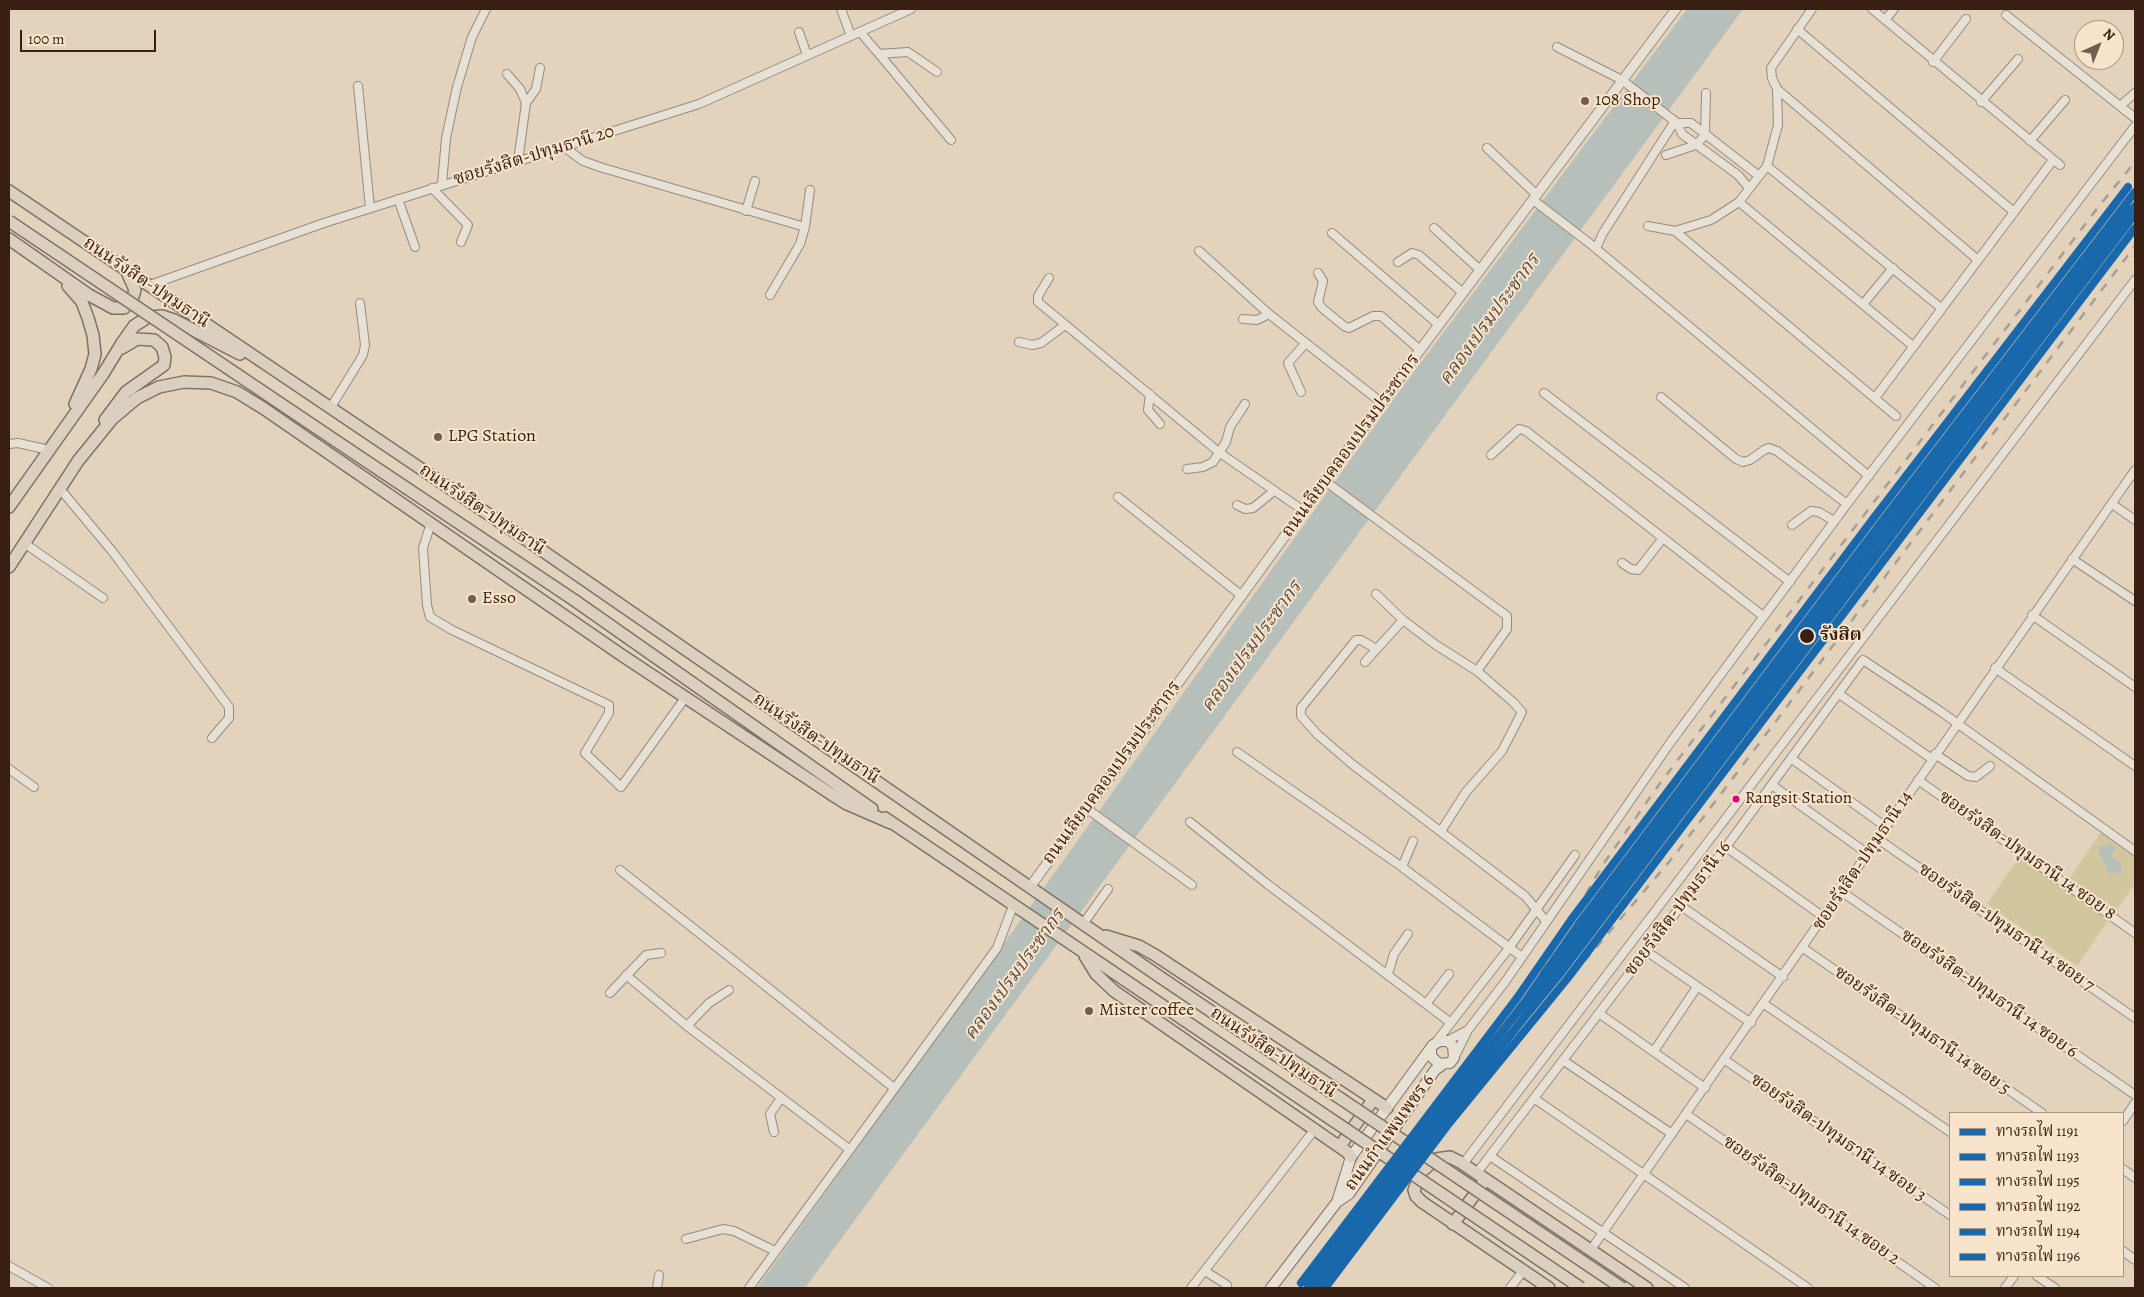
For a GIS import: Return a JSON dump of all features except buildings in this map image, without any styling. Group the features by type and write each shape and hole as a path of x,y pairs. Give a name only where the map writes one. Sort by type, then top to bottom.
{"main road":[{"name":"ถนนรังสิต-ปทุมธานี","path":"9,191 331,407 1160,977 1622,1288"},
{"name":"ถนนรังสิต-ปทุมธานี","path":"9,220 582,606 891,823 1581,1288"},
{"path":"9,239 104,304 124,308 132,300 135,290 126,270"},
{"path":"50,268 82,302 93,335 95,354 92,369 67,424"},
{"path":"103,374 134,326 148,317 162,316 174,320 286,377"},
{"path":"9,507 48,450 126,344 136,338 154,340 162,347 165,357 164,364 135,385 117,402 9,567"},
{"path":"78,461 112,419 137,398 159,387 184,382 210,383 236,392 263,408 685,698 847,804 891,823"},
{"path":"1095,932 1140,946 1155,954 1373,1100 1388,1108"},
{"path":"1084,954 1096,974 1114,991 1340,1146 1352,1157"},
{"path":"1447,1041 1453,1046 1454,1058 1450,1063 1442,1065 1433,1059 1434,1045 1447,1041"},
{"name":"ถนนกำแพงเพชร 6","path":"1337,1202 1352,1157 1434,1045"},
{"name":"ถนนกำแพงเพชร 6","path":"1271,1288 1337,1202 1349,1194 1435,1070 1442,1065"},
{"path":"1340,1146 1373,1100"},
{"path":"1549,1288 1422,1202 1416,1196 1414,1190 1421,1172 1436,1159 1450,1158 1463,1164 1647,1288"},
{"path":"1454,1224 1481,1177"}],"street":[{"path":"442,184 446,138 457,87 472,37 486,9"},
{"path":"840,9 850,36"},
{"name":"ซอยรังสิต-ปทุมธานี 20","path":"150,285 442,184 712,100 860,32 892,12 912,9"},
{"name":"ถนนเลียบคลองเปรมประชากร","path":"1033,889 1420,350 1625,83 1676,9"},
{"path":"1648,226 1675,231 1711,220 1739,202 1767,166 1778,125 1777,89 1772,78 1771,68 1812,9"},
{"path":"1872,9 1981,102 2057,163 2014,212 1875,398"},
{"path":"1884,20 1894,9"},
{"path":"2006,15 2135,118"},
{"path":"1933,62 1966,19"},
{"path":"1797,29 2014,212"},
{"path":"799,32 807,56"},
{"path":"860,32 951,140"},
{"path":"1557,47 1625,83 1675,121 1682,134 1738,174 1749,188"},
{"path":"879,54 908,52 937,72"},
{"path":"1981,102 2018,58"},
{"path":"518,161 526,102 536,89 540,68"},
{"path":"507,74 520,89 526,102"},
{"path":"358,86 370,208"},
{"path":"1777,89 1978,260"},
{"path":"1666,155 1696,145 1705,135 1706,92"},
{"path":"2120,106 2135,93"},
{"path":"2030,141 2065,100"},
{"path":"1675,121 1691,123 1759,176"},
{"path":"1596,248 1603,233 1675,121"},
{"path":"1454,1058 1468,1030 1522,957 1670,743 1834,521 2135,126"},
{"path":"564,147 592,165 746,211 805,226"},
{"path":"1487,148 1536,200 1869,476"},
{"path":"1767,166 1941,308"},
{"path":"746,211 755,181"},
{"path":"432,188 468,225 461,242"},
{"path":"770,295 800,244 805,226 810,190"},
{"path":"398,199 415,246"},
{"path":"1739,202 1864,303 1913,346"},
{"path":"1434,228 1480,270"},
{"path":"1675,231 1896,416"},
{"path":"1332,233 1439,325"},
{"path":"1198,251 1268,314 1382,403"},
{"path":"1398,262 1412,253 1419,255 1463,293"},
{"path":"1864,303 1893,268"},
{"path":"1318,273 1323,281 1318,302 1322,308 1344,326 1349,328 1373,316 1380,316 1420,350"},
{"path":"1049,278 1037,299 1065,325 1220,453 1304,511"},
{"path":"1463,1164 2135,280"},
{"path":"331,407 363,355 365,345 360,303"},
{"path":"1242,319 1262,319 1268,314"},
{"path":"1019,342 1032,345 1041,342 1065,325"},
{"path":"1302,392 1288,363 1305,344"},
{"path":"1544,393 1790,582"},
{"path":"1150,394 1148,410 1160,424"},
{"path":"1661,397 1736,459 1743,462 1750,460 1769,448 1777,451 1847,504"},
{"path":"1187,469 1208,466 1220,453 1230,427 1245,404"},
{"path":"1491,455 1519,429 1526,431 1763,616"},
{"path":"9,444 18,443 48,450"},
{"name":"ซอยรังสิต-ปทุมธานี 14","path":"1590,1251 1825,918 1995,668 2135,470"},
{"path":"1327,482 1507,616 1507,629 1477,671"},
{"path":"61,490 112,551 229,707 229,718 212,738"},
{"path":"1237,505 1245,509 1253,508 1274,491"},
{"path":"1118,497 1242,596"},
{"path":"2112,504 2135,520"},
{"path":"1792,525 1811,511 1819,512 1834,521"},
{"path":"431,523 423,548 426,605 430,617 452,630 609,705 609,713 585,753 621,787 685,698"},
{"path":"1622,563 1631,569 1638,570 1662,538"},
{"path":"24,543 103,598"},
{"path":"2072,559 2135,601"},
{"path":"1376,594 1403,620 1436,645 1477,671 1522,712 1502,752 1466,792 1440,831"},
{"path":"2032,615 2135,687"},
{"path":"1365,662 1403,620"},
{"path":"1376,648 1361,640 1356,640 1301,708 1300,716 1318,736 1352,764 1524,896 1546,920"},
{"name":"ซอยรังสิต-ปทุมธานี 16","path":"1481,1177 1490,1156 1726,847 1863,660 1957,724"},
{"path":"1995,668 2135,766"},
{"path":"1838,694 1934,757 1968,776 1976,777 1990,766"},
{"path":"1957,724 2135,851"},
{"path":"1237,752 1402,867 1522,957"},
{"path":"1792,759 1886,827"},
{"path":"9,769 34,787"},
{"name":"ซอยรังสิต-ปทุมธานี 14 ซอย 8","path":"1918,780 2135,933"},
{"path":"1772,785 1868,854"},
{"path":"1088,810 1192,885"},
{"path":"1190,822 1266,883 1451,1023"},
{"name":"ซอยรังสิต-ปทุมธานี 14 ซอย 7","path":"1878,839 2135,1018"},
{"path":"1402,867 1413,841"},
{"path":"1726,847 1825,918"},
{"path":"1434,1045 1509,948 1575,855"},
{"path":"620,870 894,1088"},
{"path":"1082,923 1108,889"},
{"name":"ซอยรังสิต-ปทุมธานี 14 ซอย 6","path":"1842,892 2135,1096"},
{"path":"1681,906 1782,977"},
{"path":"749,1288 997,948 1018,909"},
{"path":"1388,974 1394,954 1408,934"},
{"name":"ซอยรังสิต-ปทุมธานี 14 ซอย 5","path":"1803,948 2041,1112"},
{"path":"1646,951 1751,1023"},
{"path":"610,993 646,955 661,953"},
{"path":"1426,1004 1449,974"},
{"path":"626,975 687,1026 849,1149"},
{"path":"1654,1051 1696,987"},
{"path":"687,1026 709,1002 729,990"},
{"path":"1764,1004 1949,1131"},
{"path":"1600,1014 1705,1088"},
{"path":"1447,1041 1468,1030"},
{"name":"ซอยรังสิต-ปทุมธานี 14 ซอย 3","path":"1725,1060 1949,1215"},
{"path":"1564,1061 1672,1134"},
{"path":"774,1132 770,1114 781,1098"},
{"path":"1535,1099 1808,1288"},
{"path":"2124,1120 2135,1103"},
{"name":"ซอยรังสิต-ปทุมธานี 14 ซอย 2","path":"1686,1114 1935,1288"},
{"path":"1191,1288 1315,1129"},
{"path":"1490,1156 1685,1288"},
{"path":"2124,1170 2135,1178"},
{"path":"686,1240 723,1229 734,1231 775,1251"},
{"path":"2124,1252 2135,1260"},
{"path":"9,1266 48,1288"},
{"path":"1205,1271 1227,1286"},
{"path":"1510,1288 1523,1271"},
{"path":"657,1288 659,1275"},
{"path":"2006,1288 2013,1277"},
{"path":"2039,1277 2056,1288"}],"shaded area":[{"path":"2101,832 2135,855 2135,883 2117,910 2070,878"},
{"path":"2019,857 2109,919 2077,966 1987,904"}],"water":[{"name":"คลองเปรมประชากร","path":"1687,9 1743,9 805,1288 757,1288 1407,381"},
{"path":"2110,844 2116,848 2111,856 2121,864 2122,870 2118,874 2110,872 2111,878 2097,848"}],"railway":[{"path":"1496,1050 1602,866 1658,786 2099,206 2135,162"},
{"path":"1503,1057 1674,856 2135,246"}],"rail line":[{"name":"1195","path":"1301,1283 1517,998 1571,920 1873,519 2128,187"},
{"name":"1191","path":"1308,1288 1524,1003 1578,925 1880,524 2135,192"},
{"name":"1193","path":"1319,1288 1531,1008 1585,930 1887,529 2135,206"},
{"name":"1196","path":"1307,1283 1433,1116 1553,969 2128,209"},
{"name":"1192","path":"1314,1288 1440,1121 1560,974 2135,214"},
{"name":"1194","path":"1325,1288 1447,1126 1567,979 2135,228"}],"place":[{"name":"108 Shop","path":"1585,101"},
{"name":"LPG Station","path":"438,437"},
{"name":"Esso","path":"472,599"},
{"name":"รังสิต","path":"1807,636"},
{"name":"Rangsit Station","path":"1736,799"},
{"name":"Mister coffee","path":"1089,1011"}]}
